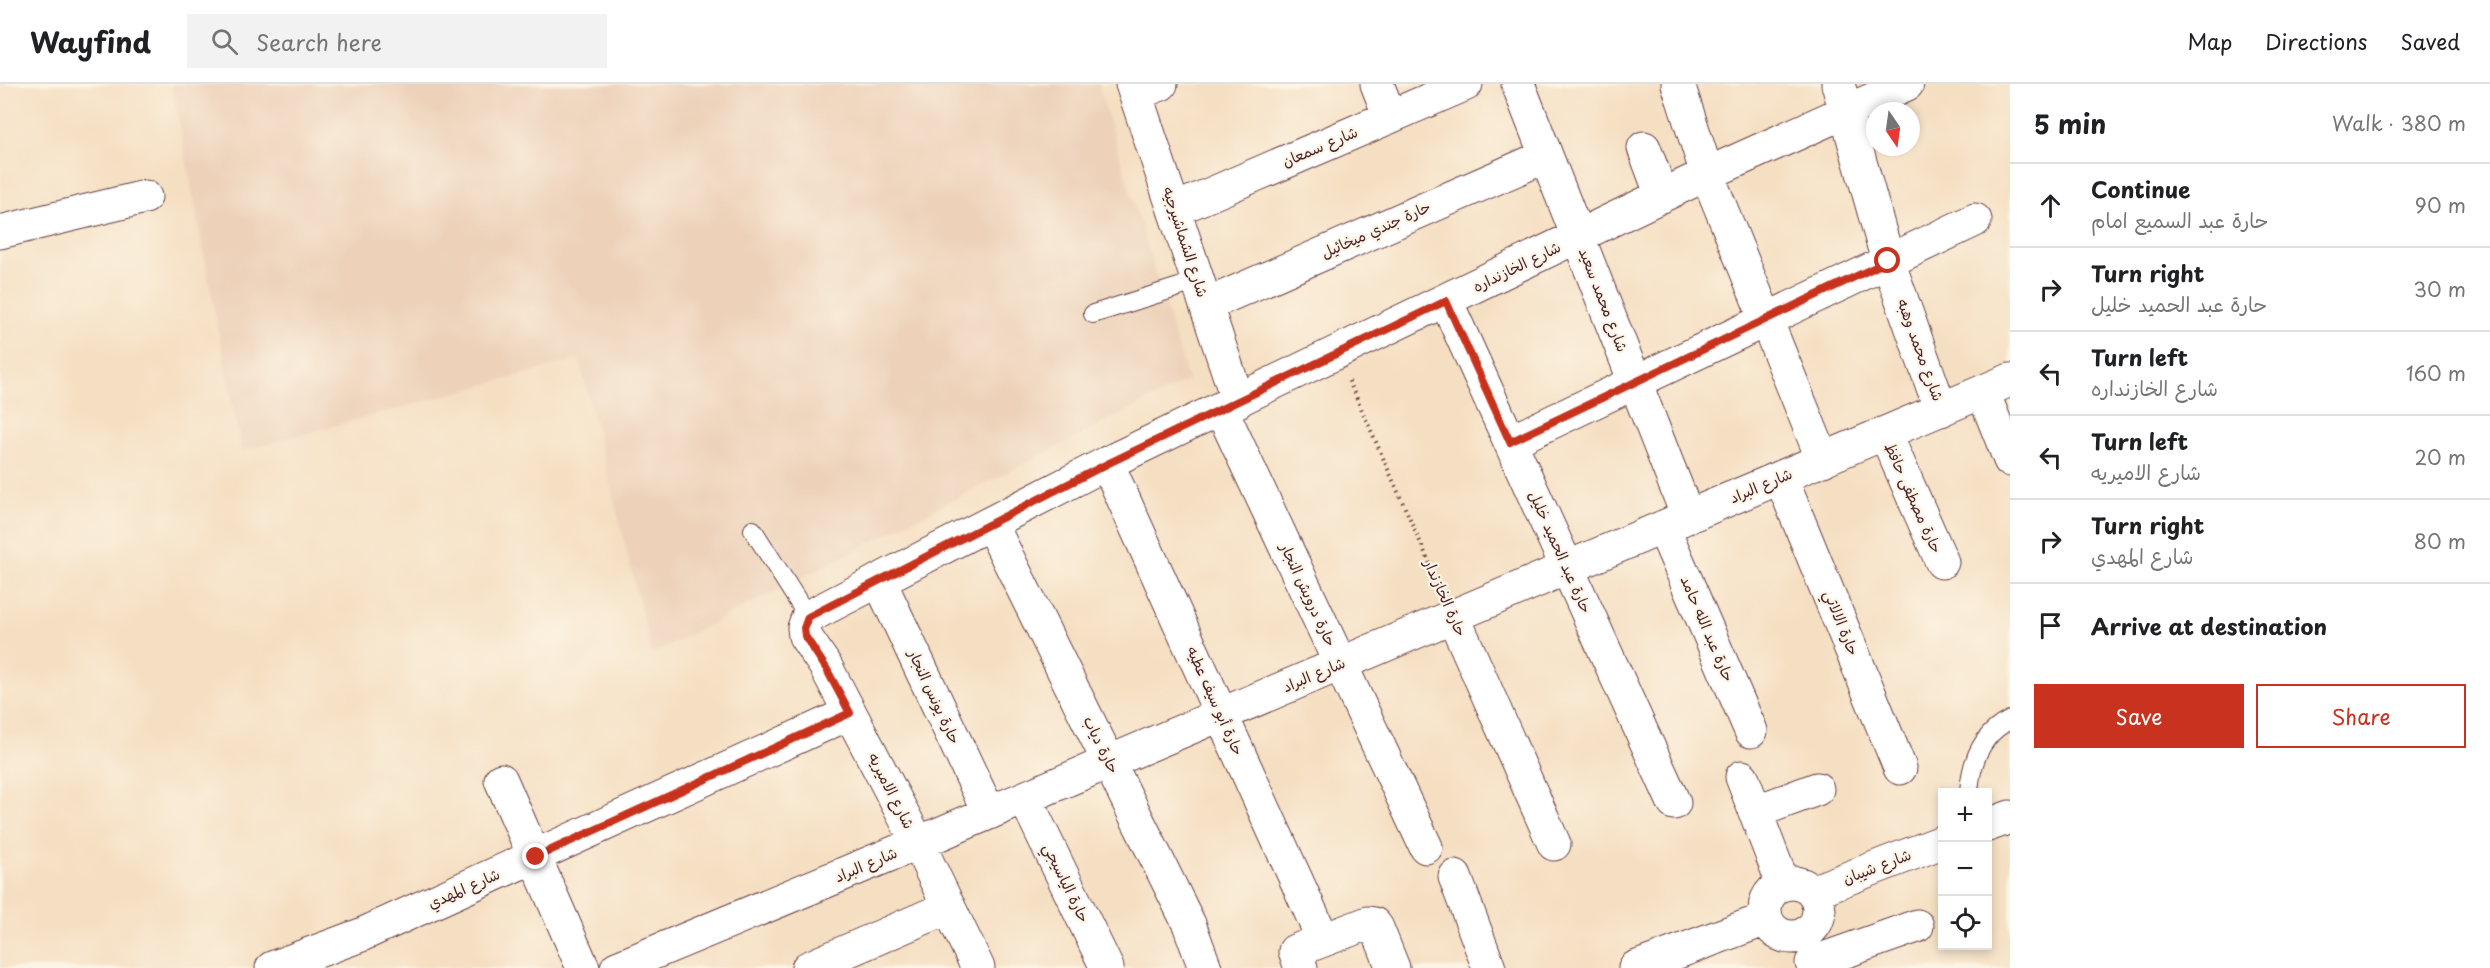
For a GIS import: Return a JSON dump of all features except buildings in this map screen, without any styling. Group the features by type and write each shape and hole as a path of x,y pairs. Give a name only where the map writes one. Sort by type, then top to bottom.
{"street":[{"path":"1377,84 1390,117"},
{"name":"شارع سمعان","path":"1174,210 1466,84"},
{"name":"شارع محمد سعيد","path":"1518,84 1635,382 1675,522"},
{"path":"1677,84 1707,174 1823,460"},
{"name":"شارع الخازنداره","path":"808,617 1107,464 1707,174 1841,98 1907,84"},
{"name":"شارع الشماشيرجيه","path":"1143,87 1174,210 1202,293 1230,405"},
{"name":"شارع محمد وهبه","path":"1841,98 1888,261 1941,410"},
{"path":"1644,148 1662,196"},
{"name":"حارة جندي ميخائيل","path":"1202,293 1546,156"},
{"path":"0,232 145,196"},
{"path":"1510,442 1975,220"},
{"name":"حارة عبد الحميد خليل","path":"1446,301 1674,803"},
{"path":"1997,386 2010,460"},
{"name":"شارع البراد","path":"617,968 1025,798 1997,386"},
{"name":"حارة درويش النجار","path":"1230,405 1340,664 1426,847"},
{"name":"حارة مصطفى حافظ","path":"1885,433 1942,562"},
{"name":"حارة أبو سيف عطيه","path":"1107,464 1323,939"},
{"name":"حارة الالاتي","path":"1781,478 1900,768"},
{"name":"حارة عبد الله حامد","path":"1675,522 1751,731"},
{"name":"حارة دياب","path":"992,524 1189,924 1205,968"},
{"name":"حارة يونس النجار","path":"879,580 989,813"},
{"name":"حارة الخازندار","path":"1453,616 1554,844"},
{"name":"شارع الاميريه","path":"808,617 804,628 805,636 826,668 918,843 978,968"},
{"name":"شارع المهدي","path":"272,968 336,957 536,857 850,713"},
{"path":"1742,777 1755,812 1797,888 1817,900 1817,917 1809,955"},
{"path":"501,780 536,857 581,967"},
{"path":"1755,812 1817,789"},
{"name":"حارة الياسيجي","path":"1025,798 1107,968"},
{"path":"1992,824 2010,817"},
{"name":"شارع شيبان","path":"1797,888 1938,843"},
{"path":"1455,877 1489,968"},
{"path":"1797,888 1770,894 1766,902 1767,920 1772,928 1780,934 1790,936 1809,955"},
{"path":"808,968 949,907"},
{"path":"1635,968 1767,920"},
{"path":"1300,968 1295,951 1368,923 1374,924 1393,968"},
{"path":"1809,955 1917,926"}],"lane":[{"path":"1093,314 1202,293"},
{"path":"753,530 808,617"},
{"path":"1969,788 1970,772 1980,747 1999,726 2010,720"}],"path":[{"name":"حارة الخازندار","path":"1336,353 1453,616"}],"shaded area":[{"path":"172,84 1098,84 1188,380 652,654 579,359 241,451"}],"route":[{"path":"536,857 850,713 826,668 805,636 804,628 808,617 1107,464 1446,301 1510,442 1888,261"}]}
